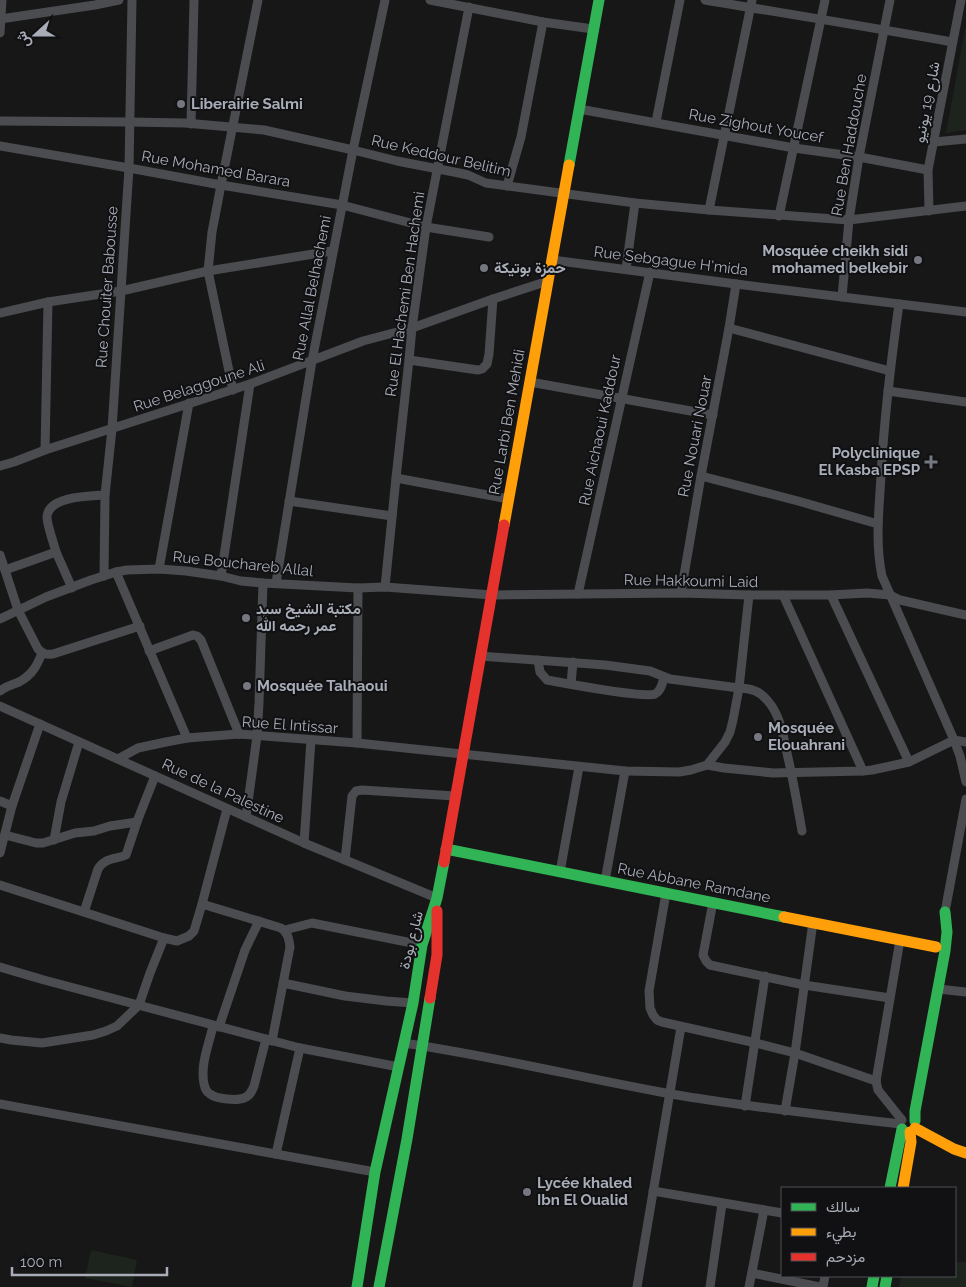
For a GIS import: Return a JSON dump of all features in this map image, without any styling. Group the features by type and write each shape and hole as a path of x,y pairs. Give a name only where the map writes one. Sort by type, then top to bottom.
{"street":[{"path":"0,33 2,0"},
{"path":"0,19 119,0"},
{"name":"Rue Chouiter Babousse","path":"104,576 105,495 112,429 129,168 132,0"},
{"path":"191,124 194,0"},
{"path":"233,390 208,271 212,232 258,0"},
{"name":"Rue Allal Belhachemi","path":"276,583 332,251 385,0"},
{"path":"430,0 543,22 593,29"},
{"name":"Rue Larbi Ben Mehidi","path":"437,898 599,0"},
{"path":"656,122 680,0"},
{"path":"705,0 751,4 822,20 952,42"},
{"path":"779,216 825,0"},
{"name":"Rue Ben Haddouche","path":"842,297 850,220 860,157 890,0"},
{"name":"شارع 19 يونيو","path":"929,211 928,170 961,0"},
{"path":"708,210 751,4"},
{"name":"Rue El Hachemi Ben Hachemi","path":"385,587 412,328 426,227 436,169 470,7"},
{"path":"507,186 521,138 543,22"},
{"name":"Rue Zighout Youcef","path":"579,109 928,170"},
{"name":"Rue Keddour Belitim","path":"0,121 191,124 274,131 397,161 468,175 483,182 635,203 708,210 850,220 966,206"},
{"path":"934,142 966,139"},
{"name":"Rue Mohamed Barara","path":"0,146 342,205 426,227 489,237"},
{"path":"626,269 635,203"},
{"path":"0,314 48,302 121,291 208,271 332,251"},
{"name":"Rue Sebgague H'mida","path":"552,260 966,312"},
{"name":"Rue Aichaoui Kaddour","path":"578,594 650,272"},
{"name":"Rue Belaggoune Ali","path":"0,466 233,390 363,341 412,328 548,281"},
{"name":"Rue Nouari Nouar","path":"681,593 701,476 730,328 736,284"},
{"path":"410,360 482,369 487,364 489,354 493,299"},
{"path":"45,450 48,302"},
{"path":"899,304 883,438 878,524 879,565 890,595 954,740 966,782"},
{"path":"730,328 890,371"},
{"path":"530,382 713,415"},
{"path":"221,576 250,384"},
{"path":"888,391 966,402"},
{"path":"159,569 190,403"},
{"path":"701,476 878,524"},
{"path":"396,478 509,500"},
{"path":"72,588 56,552 47,518 51,507 55,503 78,497 105,495"},
{"path":"289,501 392,516"},
{"path":"5,570 56,552"},
{"path":"0,555 18,610 38,649 42,653 53,654 140,626"},
{"name":"Rue Bouchareb Allal","path":"0,619 46,597 116,572 127,570 159,569 186,571 263,583 358,588 385,587 492,594"},
{"path":"116,572 187,738"},
{"path":"246,817 257,736 263,583"},
{"path":"357,744 358,588"},
{"name":"Rue Hakkoumi Laid","path":"492,594 681,593 749,596 867,593 890,595 900,600 966,615"},
{"path":"783,595 863,771"},
{"path":"832,595 909,762"},
{"path":"749,596 739,688 733,720 728,737 707,765 773,773 863,771 909,762 954,740 966,742"},
{"path":"150,651 193,635 199,637 239,734"},
{"path":"0,691 31,674 37,667 42,653"},
{"path":"480,656 605,665 650,671 664,678 754,690 768,700 779,721 802,831"},
{"path":"538,660 540,672 547,680 637,694 652,695 660,690 664,678"},
{"path":"571,684 573,662"},
{"name":"Rue de la Palestine","path":"0,706 304,843 437,898"},
{"path":"0,853 12,806 40,724"},
{"name":"Rue El Intissar","path":"118,759 138,748 187,738 239,734 626,771 679,772 707,765"},
{"path":"304,843 311,740"},
{"path":"54,840 61,802 78,742"},
{"path":"560,872 579,767"},
{"path":"605,881 626,771"},
{"path":"84,912 101,864 106,860 126,855 136,822 155,776"},
{"path":"345,860 352,796 356,791 406,792 455,796"},
{"path":"925,1035 936,947 945,912 966,799"},
{"path":"0,801 12,806"},
{"path":"0,885 177,941 189,936 194,931 227,809"},
{"path":"5,834 36,843 43,843 75,833 136,822"},
{"name":"Rue Abbane Ramdane","path":"446,849 936,947"},
{"path":"666,893 649,991 653,1015 657,1020 795,1052 876,1080"},
{"name":"شارع بودة","path":"357,1287 375,1172 413,1003 422,945 437,898"},
{"name":"شارع بودة","path":"379,1287 407,1139 437,955 437,898"},
{"path":"713,902 703,955 710,965 804,985 890,998"},
{"path":"202,904 285,930 312,923 422,945"},
{"path":"903,1187 911,1142 907,1125 907,1112 938,989 946,942 945,912"},
{"path":"259,921 245,950 216,1026 203,1069 206,1090 210,1095 232,1100 241,1099 251,1093 269,1040 283,983 290,947 285,930"},
{"path":"784,1111 795,1052 813,922"},
{"path":"0,1038 42,1043 93,1035 117,1026 139,1005 164,938"},
{"path":"900,940 876,1080 878,1090 907,1125"},
{"path":"0,967 300,1048 399,1067"},
{"path":"745,1106 766,976"},
{"path":"283,983 345,996 413,1003"},
{"path":"938,989 966,992"},
{"path":"637,1287 681,1027"},
{"path":"403,1043 464,1052 670,1094 745,1106 907,1125 954,1149 966,1153"},
{"path":"276,1154 300,1048"},
{"path":"0,1104 375,1172"},
{"path":"890,1187 907,1125"},
{"path":"954,1149 966,1163"},
{"path":"653,1191 781,1213"},
{"path":"710,1287 722,1204"},
{"path":"749,1287 764,1210"},
{"path":"752,1273 821,1287"}],"shaded area":[{"path":"966,24 966,130 946,133"},
{"path":"91,1250 137,1260 132,1287 85,1278"},
{"path":"956,1262 966,1262 966,1287 899,1287 901,1277 956,1277"}],"traffic: fast":[{"path":"569,165 599,0"},
{"path":"446,849 784,917"},
{"path":"357,1287 375,1172 413,1003 422,945 437,898 444,862"},
{"path":"915,1121 915,1111 945,951 947,932 945,912"},
{"path":"379,1287 407,1139 430,998"},
{"path":"890,1187 902,1129"},
{"path":"872,1287 874,1277"},
{"path":"885,1287 887,1277"}],"traffic: slow":[{"path":"504,525 569,165"},
{"path":"784,917 936,947"},
{"path":"915,1128 954,1149 966,1153"},
{"path":"903,1187 911,1142 910,1132"}],"traffic: jam":[{"path":"444,862 504,525"},
{"path":"430,998 437,955 437,911"}],"place":[{"name":"Liberairie Salmi","path":"181,104"},
{"name":"Mosquée cheikh sidi mohamed belkebir","path":"918,260"},
{"name":"حمزة بوتيكة","path":"484,268"},
{"name":"Polyclinique El Kasba EPSP","path":"931,462"},
{"name":"مكتبة الشيخ سيد عمر رحمه الله","path":"246,618"},
{"name":"Mosquée Talhaoui","path":"247,686"},
{"name":"Mosquée Elouahrani","path":"758,737"},
{"name":"Lycée khaled Ibn El Oualid","path":"527,1192"}]}
